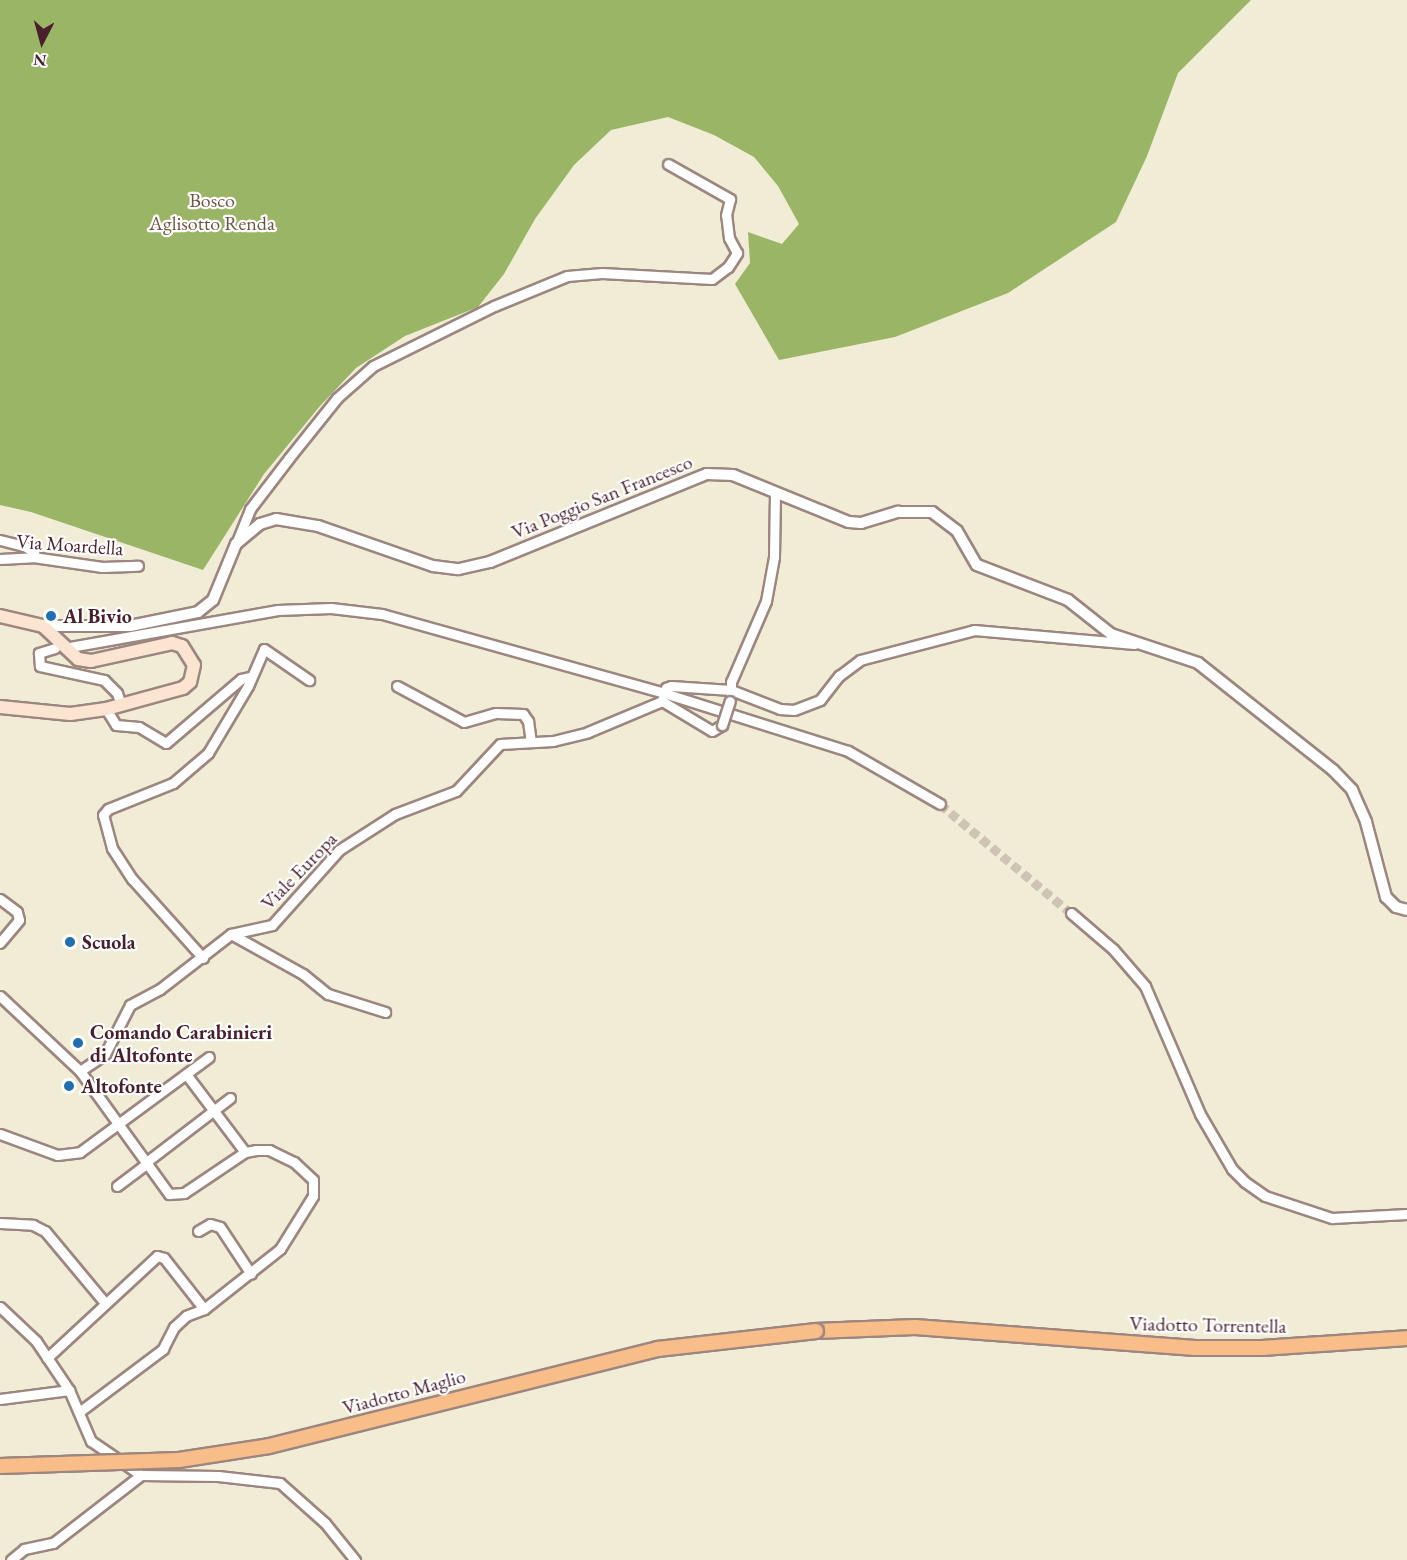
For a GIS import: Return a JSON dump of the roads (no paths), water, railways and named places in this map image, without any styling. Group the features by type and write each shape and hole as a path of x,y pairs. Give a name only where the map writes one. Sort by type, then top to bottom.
{"main road":[{"path":"0,616 43,626 78,659 91,661 172,643 190,654 193,675 183,688 106,709 70,714 0,707"},
{"name":"Viadotto Maglio","path":"0,1466 110,1465 179,1460 247,1449 343,1430 575,1367 658,1349 816,1331 915,1327 1008,1333"},
{"name":"Viadotto Torrentella","path":"1008,1333 1195,1348 1262,1348 1407,1338"}],"street":[{"path":"236,544 250,509 283,466 337,398 373,366 494,306 567,276 602,273 712,279 728,267 737,253 729,238 726,215 730,200 668,164"},
{"name":"Via Poggio San Francesco","path":"43,626 130,626 198,612 213,600 236,544 260,524 291,518 433,566 459,569 512,554 697,476 732,476 849,522 861,523 898,512 932,512 957,531 977,565 1068,600 1111,634 1134,644 1198,663 1333,771 1352,790 1361,811 1386,897 1396,907 1407,910"},
{"path":"663,697 711,731 722,725 731,690 766,601 774,557 775,492"},
{"path":"0,540 24,546 34,552 33,557"},
{"name":"Via Moardella","path":"0,559 33,557 102,567 138,566"},
{"path":"70,647 278,610 356,610 421,622 663,697 848,751 940,804"},
{"name":"Viale Europa","path":"80,1071 105,1054 130,1005 203,958 231,934 272,925 339,850 395,814 456,791 493,747 579,735 663,697 671,686 731,690 780,709 794,710 820,700 838,676 860,660 974,630 1134,644"},
{"path":"55,648 39,652 40,666 104,680 117,693 121,705"},
{"path":"203,958 132,879 112,848 102,818 108,809 173,783 208,753 248,686 249,677 264,649 309,680"},
{"path":"106,709 116,725 139,727 166,743 242,679 249,677"},
{"path":"397,686 458,721 478,721 496,714 523,714 528,721 531,742"},
{"path":"0,899 17,912 19,920 0,943"},
{"path":"1071,913 1113,949 1144,987 1200,1114 1232,1169 1245,1182 1265,1196 1332,1218 1407,1214"},
{"path":"231,934 303,974 328,994 385,1012"},
{"path":"0,996 80,1071 166,1192 184,1193 245,1152 268,1150 294,1162 312,1177 314,1188 289,1238 251,1274 204,1309 186,1316 174,1327 163,1349 79,1412"},
{"path":"0,1134 45,1152 71,1154 87,1148 209,1057"},
{"path":"186,1074 245,1152"},
{"path":"117,1186 230,1098"},
{"path":"0,1223 33,1225 45,1231 105,1303"},
{"path":"198,1231 210,1224 220,1227 251,1274"},
{"path":"47,1358 105,1303 161,1256 204,1309"},
{"path":"0,1306 36,1341 69,1390 91,1442 141,1475 218,1476 280,1483 325,1523 355,1560"},
{"path":"0,1399 69,1390"},
{"path":"11,1560 24,1549 53,1543 141,1475"}],"tunnel":[{"path":"940,804 1071,913"}],"place":[{"name":"Al Bivio","path":"51,616"},
{"name":"Scuola","path":"70,942"},
{"name":"Comando Carabinieri di Altofonte","path":"78,1043"},
{"name":"Altofonte","path":"69,1086"}],"park label":[{"name":"Bosco Aglisotto Renda","path":"212,212"}]}
